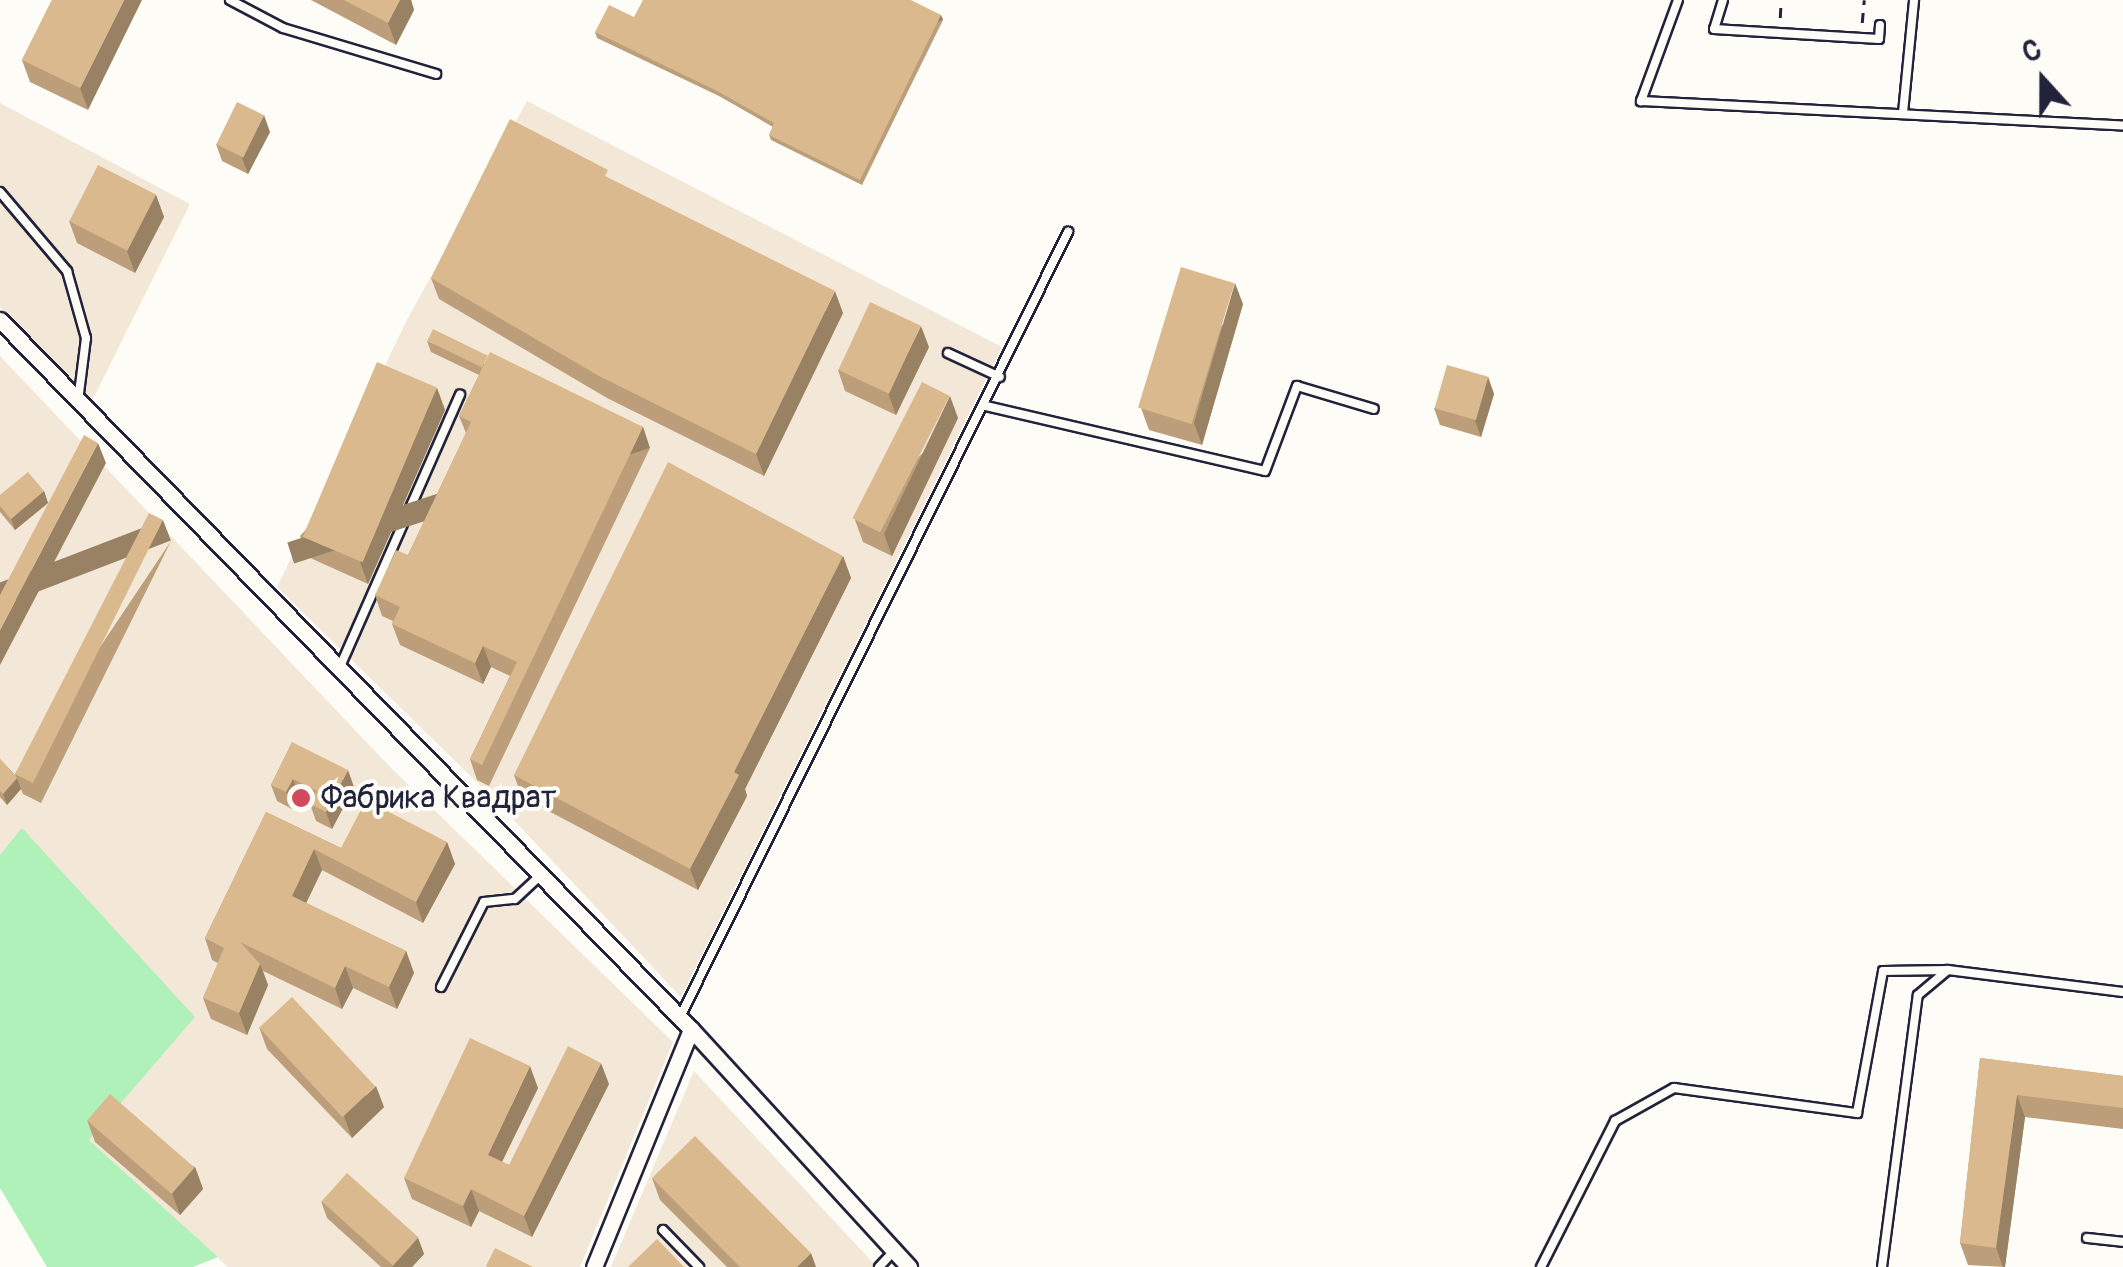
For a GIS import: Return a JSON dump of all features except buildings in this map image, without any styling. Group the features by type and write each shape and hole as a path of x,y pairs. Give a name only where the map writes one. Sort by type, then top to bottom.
{"street":[{"path":"0,320 686,1023 909,1267"},
{"path":"594,1267 686,1023"}],"lane":[{"path":"230,0 282,28 436,74"},
{"path":"1678,0 1641,101 2123,124"},
{"path":"1723,0 1714,29 1879,39 1880,25"},
{"path":"1903,113 1914,0"},
{"path":"0,192 67,271 86,338 78,402"},
{"path":"686,1023 1068,232"},
{"path":"948,353 1000,377"},
{"path":"986,406 1264,471 1297,386 1374,409"},
{"path":"339,669 460,395"},
{"path":"442,987 484,902 515,899 541,875"},
{"path":"1882,1267 1918,995 1948,970"},
{"path":"1541,1267 1615,1121 1674,1088 1857,1113 1884,971 1948,970 2123,992"},
{"path":"663,1230 699,1267"},
{"path":"2088,1238 2123,1242"},
{"path":"879,1267 894,1251"}],"path":[{"path":"1780,33 1782,0"},
{"path":"1860,38 1864,0"}],"shaded area":[{"path":"527,101 1002,347 681,997 492,797 277,587 407,320"},
{"path":"0,103 190,204 92,401 0,307"},
{"path":"0,356 391,768 673,1042 580,1267 228,1267 89,1140 0,856"},
{"path":"694,1071 877,1267 611,1267"}],"green space":[{"path":"22,828 195,1017 89,1140 218,1257 193,1267 47,1267 0,1188 0,855"}],"place":[{"name":"Фабрика Квадрат","path":"301,798"}]}
